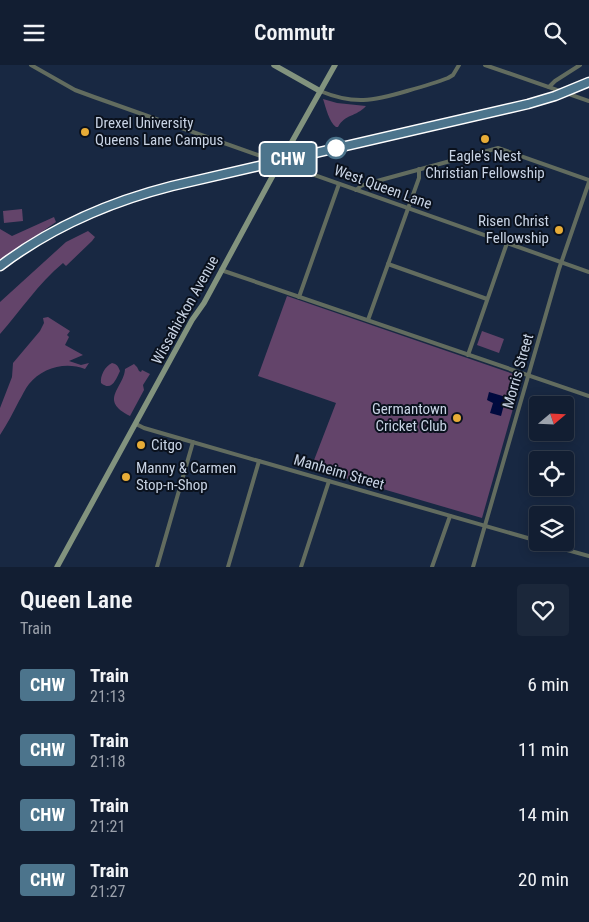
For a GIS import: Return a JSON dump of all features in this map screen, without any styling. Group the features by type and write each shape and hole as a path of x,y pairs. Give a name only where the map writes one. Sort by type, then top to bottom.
{"street":[{"name":"West Queen Lane","path":"31,65 79,92 589,272"},
{"path":"274,65 320,91 349,100 362,101 378,99 448,78 453,75 459,65"},
{"name":"Wissahickon Avenue","path":"57,567 192,320 204,303 335,65"},
{"path":"485,65 589,101"},
{"path":"549,87 554,81 580,65"},
{"path":"356,190 363,185 498,148 589,181"},
{"path":"368,320 420,175 419,169"},
{"name":"Morris Street","path":"473,567 561,262 589,181"},
{"path":"299,297 339,184"},
{"path":"468,355 507,243"},
{"path":"388,264 487,299"},
{"path":"221,270 589,396"},
{"name":"Manheim Street","path":"136,424 144,428 529,538"},
{"path":"157,567 193,442"},
{"path":"228,567 259,461"},
{"path":"301,567 329,481"},
{"path":"432,567 450,516"},
{"path":"571,551 589,556"}],"shaded area":[{"path":"323,99 337,103 366,106 336,127 330,118"},
{"path":"22,209 23,221 4,223 3,211"},
{"path":"54,217 56,222 0,261 0,229 12,236"},
{"path":"88,231 95,237 92,241 66,266 63,263 46,280 0,334 0,302 66,242"},
{"name":"Germantown Cricket Club","path":"287,296 522,377 482,518 311,468 336,403 258,376"},
{"path":"48,317 70,331 65,345 83,355 69,361 81,365 89,363 85,369 62,366 47,370 34,378 26,388 0,435 0,408 12,377 13,363 40,331 44,323 43,318"},
{"path":"482,331 504,339 499,353 477,345"},
{"path":"112,363 117,365 120,371 115,381 108,386 101,383 102,374 107,366"},
{"path":"134,364 139,371 141,372 142,370 150,374 143,385 144,390 130,416 116,405 114,399 125,369"},
{"path":"489,392 506,397 501,416 490,413 493,403 487,400"}],"railway":[{"path":"0,269 41,242 83,219 151,194 528,107 556,99 589,86"}],"train":[{"name":"CHW","path":"0,266 67,224 137,195 528,104 555,96 589,82"}],"place":[{"name":"Drexel University Queens Lane Campus","path":"85,132"},
{"name":"Eagle's Nest Christian Fellowship","path":"485,139"},
{"name":"Risen Christ Fellowship","path":"559,230"},
{"name":"Germantown Cricket Club","path":"457,418"},
{"name":"Citgo","path":"141,445"},
{"name":"Manny & Carmen Stop-n-Shop","path":"126,477"}]}
